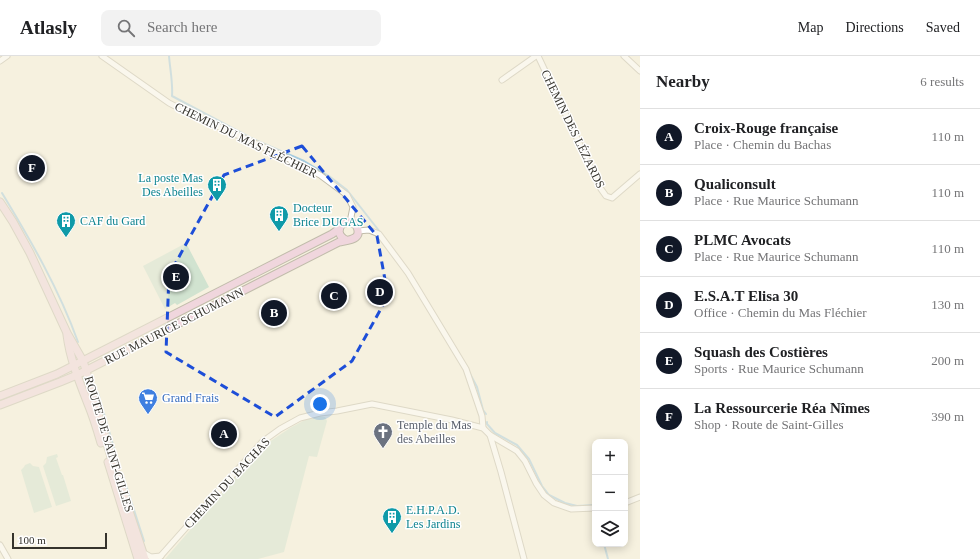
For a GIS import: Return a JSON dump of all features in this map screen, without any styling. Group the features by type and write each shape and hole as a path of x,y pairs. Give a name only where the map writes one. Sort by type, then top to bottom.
{"main road":[{"name":"ROUTE DE SAINT-GILLES","path":"0,202 14,222 54,304 66,333 83,361 107,445 143,556"},
{"path":"350,222 356,225 358,231 355,238 352,240 346,240 340,237 339,229 343,223 350,222"},
{"name":"RUE MAURICE SCHUMANN","path":"0,396 57,374 332,234 339,229"},
{"name":"RUE MAURICE SCHUMANN","path":"0,405 77,375 339,242 346,240"},
{"name":"ROUTE DE SAINT-GILLES","path":"66,333 73,366 92,413 138,559"}],"street":[{"path":"0,61 7,56"},
{"name":"CHEMIN DU MAS FLÉCHIER","path":"102,56 169,103 198,118 279,154 320,175 347,195 353,206 350,222"},
{"path":"502,80 537,56"},
{"name":"CHEMIN DES LÉZARDS","path":"537,56 606,196 612,198 640,174"},
{"path":"624,56 640,71"},
{"path":"358,231 368,230 379,234 408,273 466,369 482,416 483,428 490,435 517,451 526,461 544,496 554,503 570,509 592,508"},
{"name":"CHEMIN DU BACHAS","path":"143,556 160,557 262,442 280,429 300,418 372,404 452,420 483,428"},
{"path":"490,435 524,559"},
{"path":"628,502 640,497"},
{"path":"0,545 8,559"}],"highlighted area":[{"path":"302,146 377,236 388,296 352,361 275,417 166,352 169,275 224,175"}],"green space":[{"path":"186,243 209,287 177,305 175,303 165,309 143,266"},
{"path":"316,416 325,417 327,421 317,457 309,456 284,552 258,559 165,559 263,446 290,428"},
{"path":"57,454 58,457 56,458 71,501 56,506 43,466 46,463 47,457"},
{"path":"30,463 33,466 39,467 52,507 34,513 21,470 25,465"}],"waterway":[{"path":"169,56 172,96 251,138 304,161 329,176 347,190 380,232"},
{"path":"2,193 34,247 53,284 78,342"},
{"path":"469,372 477,387 483,410 486,414"},
{"path":"98,393 114,448"},
{"path":"487,422 495,433 517,445 529,459 542,486 549,495 565,503 577,506 592,505"},
{"path":"123,476 144,541"},
{"path":"605,547 608,559"}],"place":[{"name":"La Ressourcerie Réa Nîmes","path":"32,168"},
{"name":"La poste Mas Des Abeilles","path":"217,202"},
{"name":"Docteur Brice DUGAS","path":"279,232"},
{"name":"CAF du Gard","path":"66,238"},
{"name":"Squash des Costières","path":"176,277"},
{"name":"E.S.A.T Elisa 30","path":"380,292"},
{"name":"PLMC Avocats","path":"334,296"},
{"name":"Qualiconsult","path":"274,313"},
{"name":"Grand Frais","path":"148,415"},
{"name":"Croix-Rouge française","path":"224,434"},
{"name":"Temple du Mas des Abeilles","path":"383,449"},
{"name":"E.H.P.A.D. Les Jardins","path":"392,534"}]}
